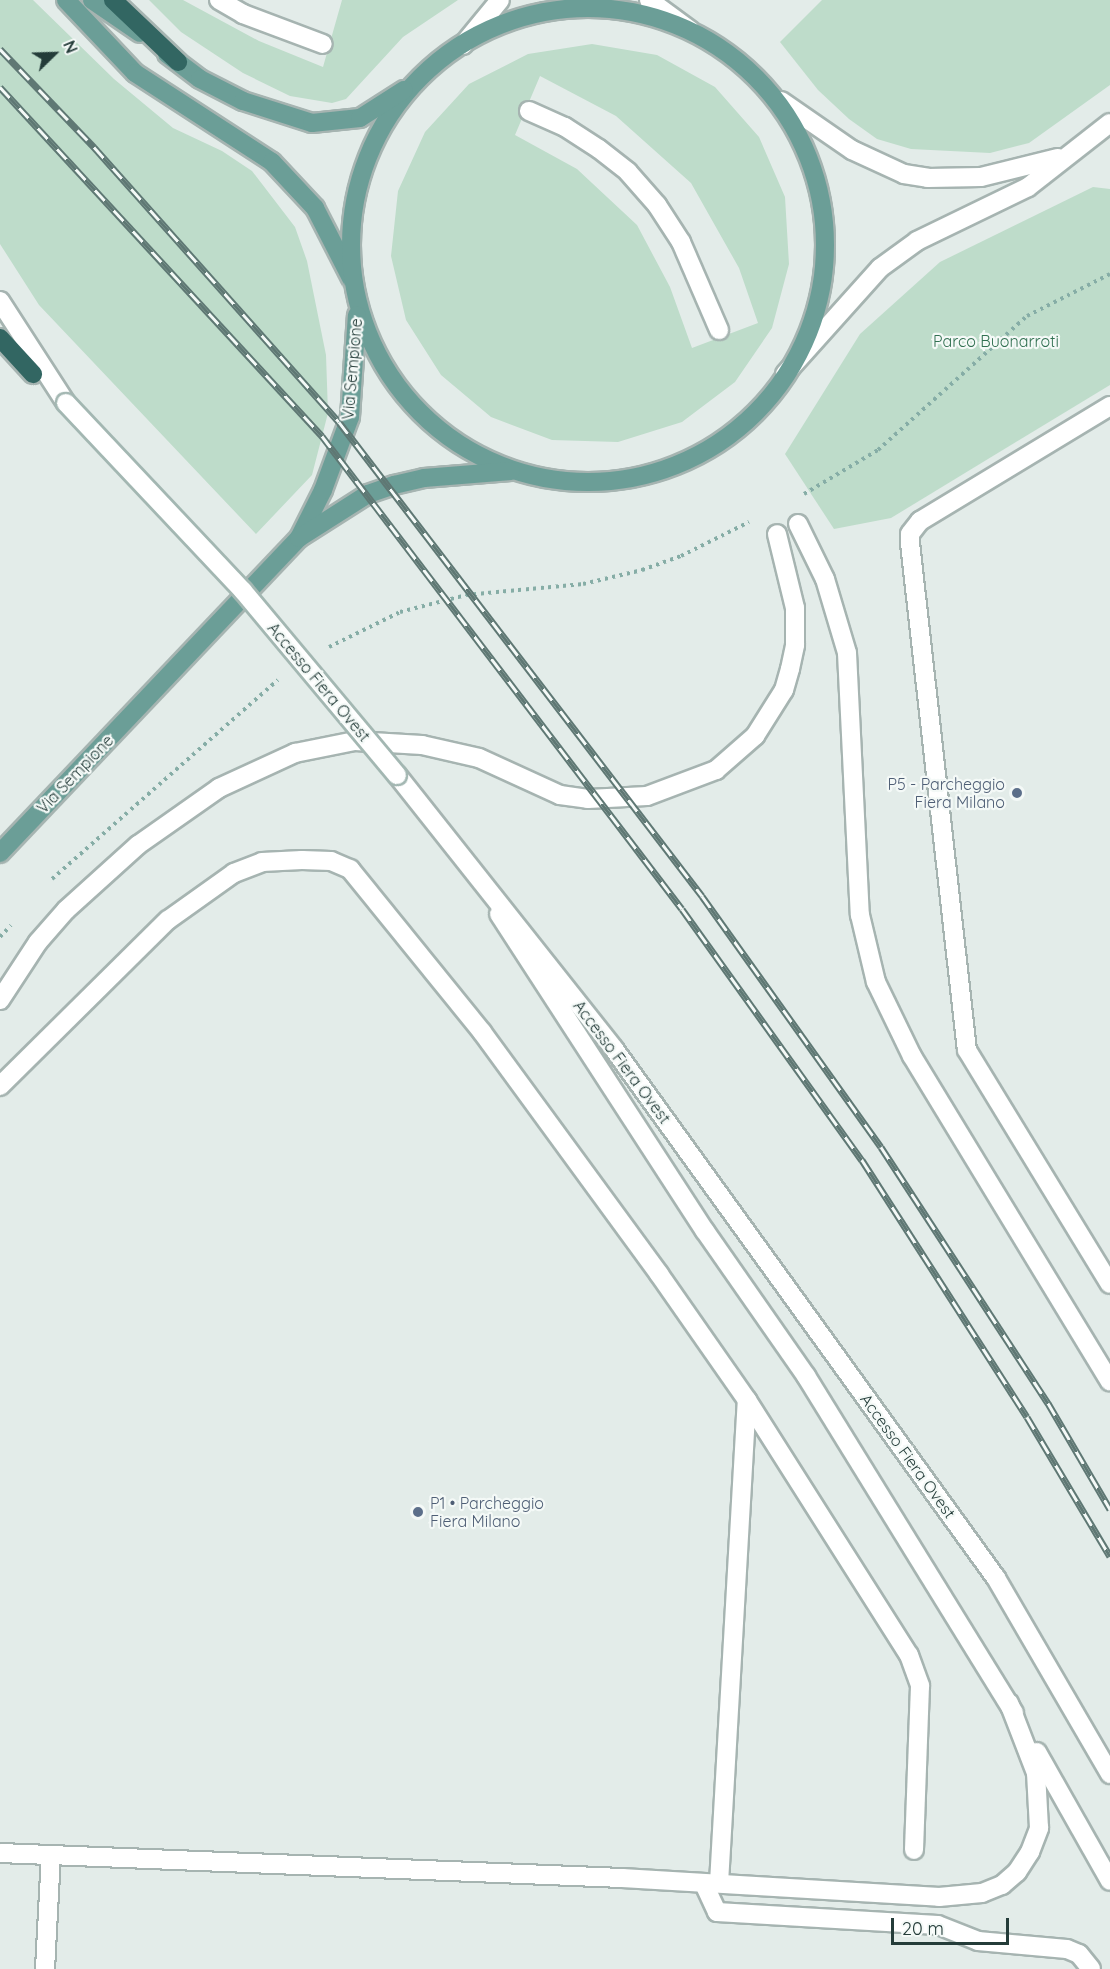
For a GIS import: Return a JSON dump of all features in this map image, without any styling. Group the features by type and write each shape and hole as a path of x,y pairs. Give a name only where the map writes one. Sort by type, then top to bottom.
{"highway":[{"path":"113,0 178,62"},
{"path":"0,338 33,374"}],"main road":[{"name":"Via Sempione","path":"66,0 135,73 272,162 295,185 315,208 356,292 381,364 420,415 438,432 513,471"},
{"path":"92,0 200,79 243,101 312,123 360,118 418,81 463,45 504,24 568,9 631,13 691,31 737,59 781,101 811,160 827,220 818,302 805,337 785,374 746,418 716,443 650,474 585,482 513,471"},
{"path":"356,292 352,243 361,180 388,118 418,81"},
{"name":"Via Sempione","path":"299,537 323,490 350,417 356,292"},
{"name":"Via Sempione","path":"0,853 299,537 368,494 394,485 424,477 513,471"}],"street":[{"path":"219,0 243,14 323,44"},
{"path":"463,45 500,0"},
{"path":"649,0 691,31"},
{"path":"781,101 852,150 904,174 928,178 981,177 1068,154"},
{"path":"529,111 565,127 599,150 628,172 657,205 681,242 719,330"},
{"path":"785,374 880,268 917,240 1028,188 1110,123"},
{"path":"0,301 66,403"},
{"path":"0,346 66,403"},
{"name":"Accesso Fiera Ovest","path":"66,403 243,591 397,775 614,1049 996,1578 1110,1774"},
{"path":"1110,406 920,521 910,534 967,1050 1110,1284"},
{"path":"798,524 825,579 847,653 860,915 876,982 912,1056 1110,1382"},
{"path":"0,1000 38,942 66,910 138,845 219,788 295,753 355,741 422,745 479,758 560,795 588,799 647,796 716,770 755,736 784,690 790,669 795,645 795,608 777,534"},
{"path":"0,1086 168,920 216,884 262,862 302,860 341,864 358,877 561,1137 747,1400 915,1670 920,1686 914,1850"},
{"path":"470,867 567,1023 812,1386 1009,1703 1110,1881"},
{"path":"747,1400 712,1883 717,1912 938,1925 978,1941 1067,1949 1079,1954 1091,1969"},
{"path":"0,1852 712,1883 939,1897 982,1893 1002,1885 1030,1852 1039,1828 1036,1773 1009,1703"},
{"path":"45,1969 51,1855"}],"path":[{"path":"801,496 878,450 1027,316 1110,274"},
{"path":"327,648 400,612 466,595 583,585 642,570 681,556 751,521"},
{"path":"44,888 204,741 289,673"},
{"path":"0,937 15,920"}],"green space":[{"path":"0,0 33,0 114,79 173,128 222,151 252,171 295,227 307,261 326,355 328,413 312,475 256,534 39,305 0,244"},
{"path":"149,0 183,0 259,41 323,67 342,0 458,0 403,37 346,99 332,103 290,96 243,73 181,32"},
{"path":"822,0 1110,0 1110,85 1029,143 990,153 911,149 877,139 849,119 818,90 780,42"},
{"path":"592,44 657,55 715,87 759,137 785,197 789,264 772,328 735,382 682,422 618,442 552,440 491,417 441,375 406,320 391,256 398,191 425,132 469,84 528,54","holes":["540,76 616,116 691,183 739,268 758,323 692,348 670,287 637,225 577,169 515,135"]},
{"name":"Parco Buonarroti","path":"1093,187 1110,189 1110,385 891,518 834,529 785,454 860,334 940,262"}],"railway":[{"path":"0,49 94,147 339,422 702,896 881,1147 1048,1403 1110,1509"},
{"path":"0,87 322,436 682,909 862,1160 1027,1417 1110,1556"}],"place":[{"name":"P5 - Parcheggio Fiera Milano","path":"1017,793"},
{"name":"P1 • Parcheggio Fiera Milano","path":"418,1512"}]}
